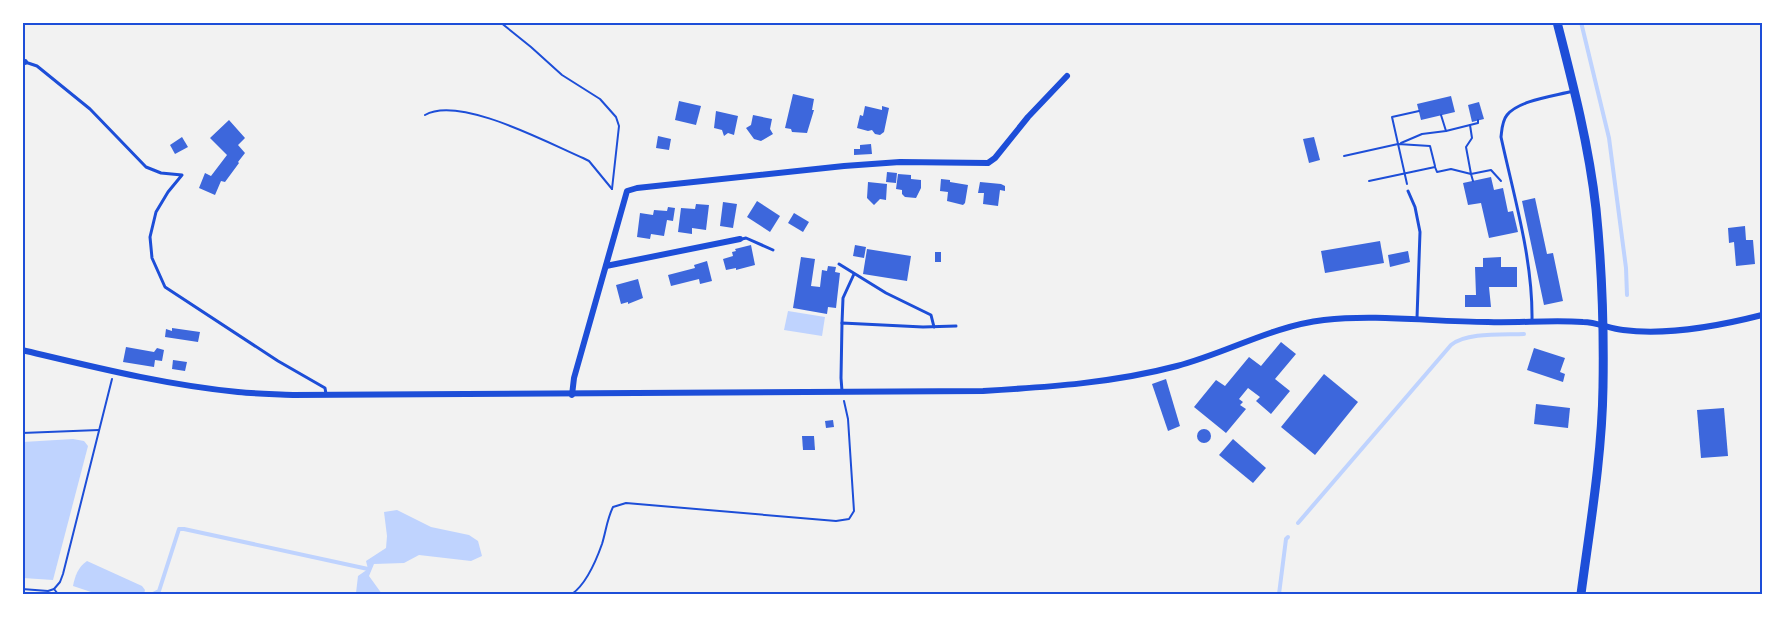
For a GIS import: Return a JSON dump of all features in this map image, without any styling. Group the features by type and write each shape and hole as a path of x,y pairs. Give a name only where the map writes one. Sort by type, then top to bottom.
{"main road":[{"path":"1557,22 1575,91 1596,208 1603,326 1603,389 1597,465 1581,594"}],"street":[{"path":"572,395 574,378 625,195 630,189 844,166 900,162 988,163 995,158 1028,117 1067,76"},
{"path":"606,266 740,239"},
{"path":"22,350 114,372 238,392 327,395 572,395 983,391 1060,387 1116,379 1179,366 1261,336 1305,323 1350,318 1585,322 1623,330 1660,331 1730,323 1762,315"}],"lane":[{"path":"24,62 37,66 90,109 146,166 170,175 182,175 156,212 150,237 152,258 165,287 278,361 325,388 327,395"},
{"path":"1532,322 1528,260 1501,137 1502,126 1507,115 1515,108 1526,103 1575,91"},
{"path":"1408,190 1415,207 1420,232 1417,319"},
{"path":"740,239 746,238 773,250"},
{"path":"839,264 886,293 931,315 934,327"},
{"path":"842,392 843,298 854,274"},
{"path":"842,323 956,326"}],"path":[{"path":"424,115 431,111 444,110 463,111 491,118 589,161 612,189 619,126 616,117 600,99 562,75 500,22"},
{"path":"1408,190 1392,117 1419,111"},
{"path":"1441,115 1446,131"},
{"path":"1344,156 1398,144 1422,134 1478,123 1478,120"},
{"path":"1470,125 1472,138 1466,147 1473,181"},
{"path":"1398,144 1430,146 1437,172 1451,170 1471,174 1491,170 1501,181"},
{"path":"1369,181 1435,167"},
{"path":"22,589 48,591 54,589 60,582 114,372"},
{"path":"572,594 579,589 597,558 613,507 626,503 836,521 849,519 854,511 848,419 842,392"},
{"path":"22,433 99,430"},
{"path":"54,589 58,594"}],"water":[{"path":"788,311 825,317 822,336 784,330"},
{"path":"73,439 84,441 88,446 53,580 23,578 23,442"},
{"path":"397,510 431,527 469,535 478,541 482,556 471,561 419,555 404,563 374,564 369,576 382,594 356,593 358,576 368,569 366,561 386,548 384,512"},
{"path":"87,561 142,586 145,590 144,594 97,594 73,586 77,572"}],"building":[{"path":"793,94 814,99 812,110 814,110 807,133 792,132 791,129 785,128"},
{"path":"1451,96 1455,112 1421,120 1417,104"},
{"path":"679,101 701,106 696,125 675,120"},
{"path":"1479,102 1484,119 1472,122 1468,105"},
{"path":"865,106 882,110 882,106 889,108 884,132 880,135 875,134 872,130 857,128"},
{"path":"716,111 738,116 734,135 728,133 724,136 722,130 714,128"},
{"path":"753,115 772,119 770,129 773,134 761,141 754,139 746,128 751,125"},
{"path":"229,120 245,138 238,145 245,153 225,182 221,181 215,195 199,188 205,173 211,176 227,155 210,138"},
{"path":"658,136 671,139 669,150 656,148"},
{"path":"182,137 188,147 175,154 170,145"},
{"path":"1314,137 1320,160 1309,163 1303,139"},
{"path":"871,144 872,154 854,155 854,149 860,149 860,145"},
{"path":"887,172 897,173 896,183 886,182"},
{"path":"898,174 911,175 911,179 921,180 921,188 916,198 905,197 902,190 896,189"},
{"path":"1491,177 1494,190 1503,188 1508,212 1513,211 1518,232 1489,238 1481,203 1468,205 1463,183"},
{"path":"941,179 968,185 963,205 947,201 948,192 940,191"},
{"path":"868,182 887,184 886,200 880,199 874,205 867,198"},
{"path":"980,182 1005,186 1005,191 1000,190 998,206 983,204 984,193 978,193"},
{"path":"1535,198 1547,254 1553,253 1563,301 1544,305 1522,201"},
{"path":"757,201 780,216 770,232 747,217"},
{"path":"723,202 737,204 733,228 720,226"},
{"path":"696,204 709,205 706,230 692,228 692,234 678,232 681,208 695,209"},
{"path":"668,207 675,208 673,221 667,220 664,236 651,234 650,239 637,237 640,213 653,215 654,210 667,211"},
{"path":"794,213 809,222 803,232 788,223"},
{"path":"1745,226 1746,240 1753,240 1755,264 1736,266 1734,242 1729,243 1728,228"},
{"path":"1380,241 1384,263 1325,273 1321,251"},
{"path":"751,245 755,265 726,270 723,259 733,256 732,252 736,251 735,249"},
{"path":"855,245 866,247 864,258 853,256"},
{"path":"867,249 911,256 907,281 863,274"},
{"path":"1408,251 1410,262 1390,267 1388,255"},
{"path":"935,252 941,252 941,262 935,262"},
{"path":"801,257 815,259 811,286 820,287 822,270 827,271 828,266 836,267 835,272 840,273 836,308 828,307 827,314 793,308"},
{"path":"1501,257 1501,267 1517,267 1517,287 1489,287 1491,307 1465,307 1465,295 1476,295 1475,267 1483,267 1483,258"},
{"path":"707,261 712,281 700,284 699,279 671,286 668,275 695,268 694,265"},
{"path":"638,279 643,298 628,304 628,302 621,304 616,285"},
{"path":"172,328 200,332 198,342 165,337 166,329 172,331"},
{"path":"1281,342 1296,354 1275,379 1290,391 1271,414 1256,401 1260,397 1248,388 1239,399 1243,402 1240,405 1246,409 1226,433 1194,407 1216,380 1225,386 1249,357 1261,366"},
{"path":"126,347 154,352 157,348 164,350 162,361 155,360 154,367 123,362"},
{"path":"1534,348 1565,358 1560,372 1565,374 1563,382 1527,370"},
{"path":"173,360 187,362 185,371 172,369"},
{"path":"1324,374 1358,402 1315,455 1281,427"},
{"path":"1166,379 1180,426 1168,431 1152,384"},
{"path":"1536,404 1570,408 1568,428 1534,424"},
{"path":"1724,408 1728,456 1701,458 1697,410"},
{"path":"833,420 834,427 826,428 825,421"},
{"path":"1204,429 1209,431 1211,436 1209,441 1204,443 1199,441 1197,436 1199,431"},
{"path":"802,436 814,436 815,450 803,450"},
{"path":"1233,439 1266,468 1253,483 1219,455"}],"waterway":[{"path":"1581,22 1609,138 1626,268 1627,295"},
{"path":"1298,523 1451,345 1476,336 1524,334"},
{"path":"153,594 159,591 179,529 368,569"},
{"path":"1279,594 1288,537"}]}
